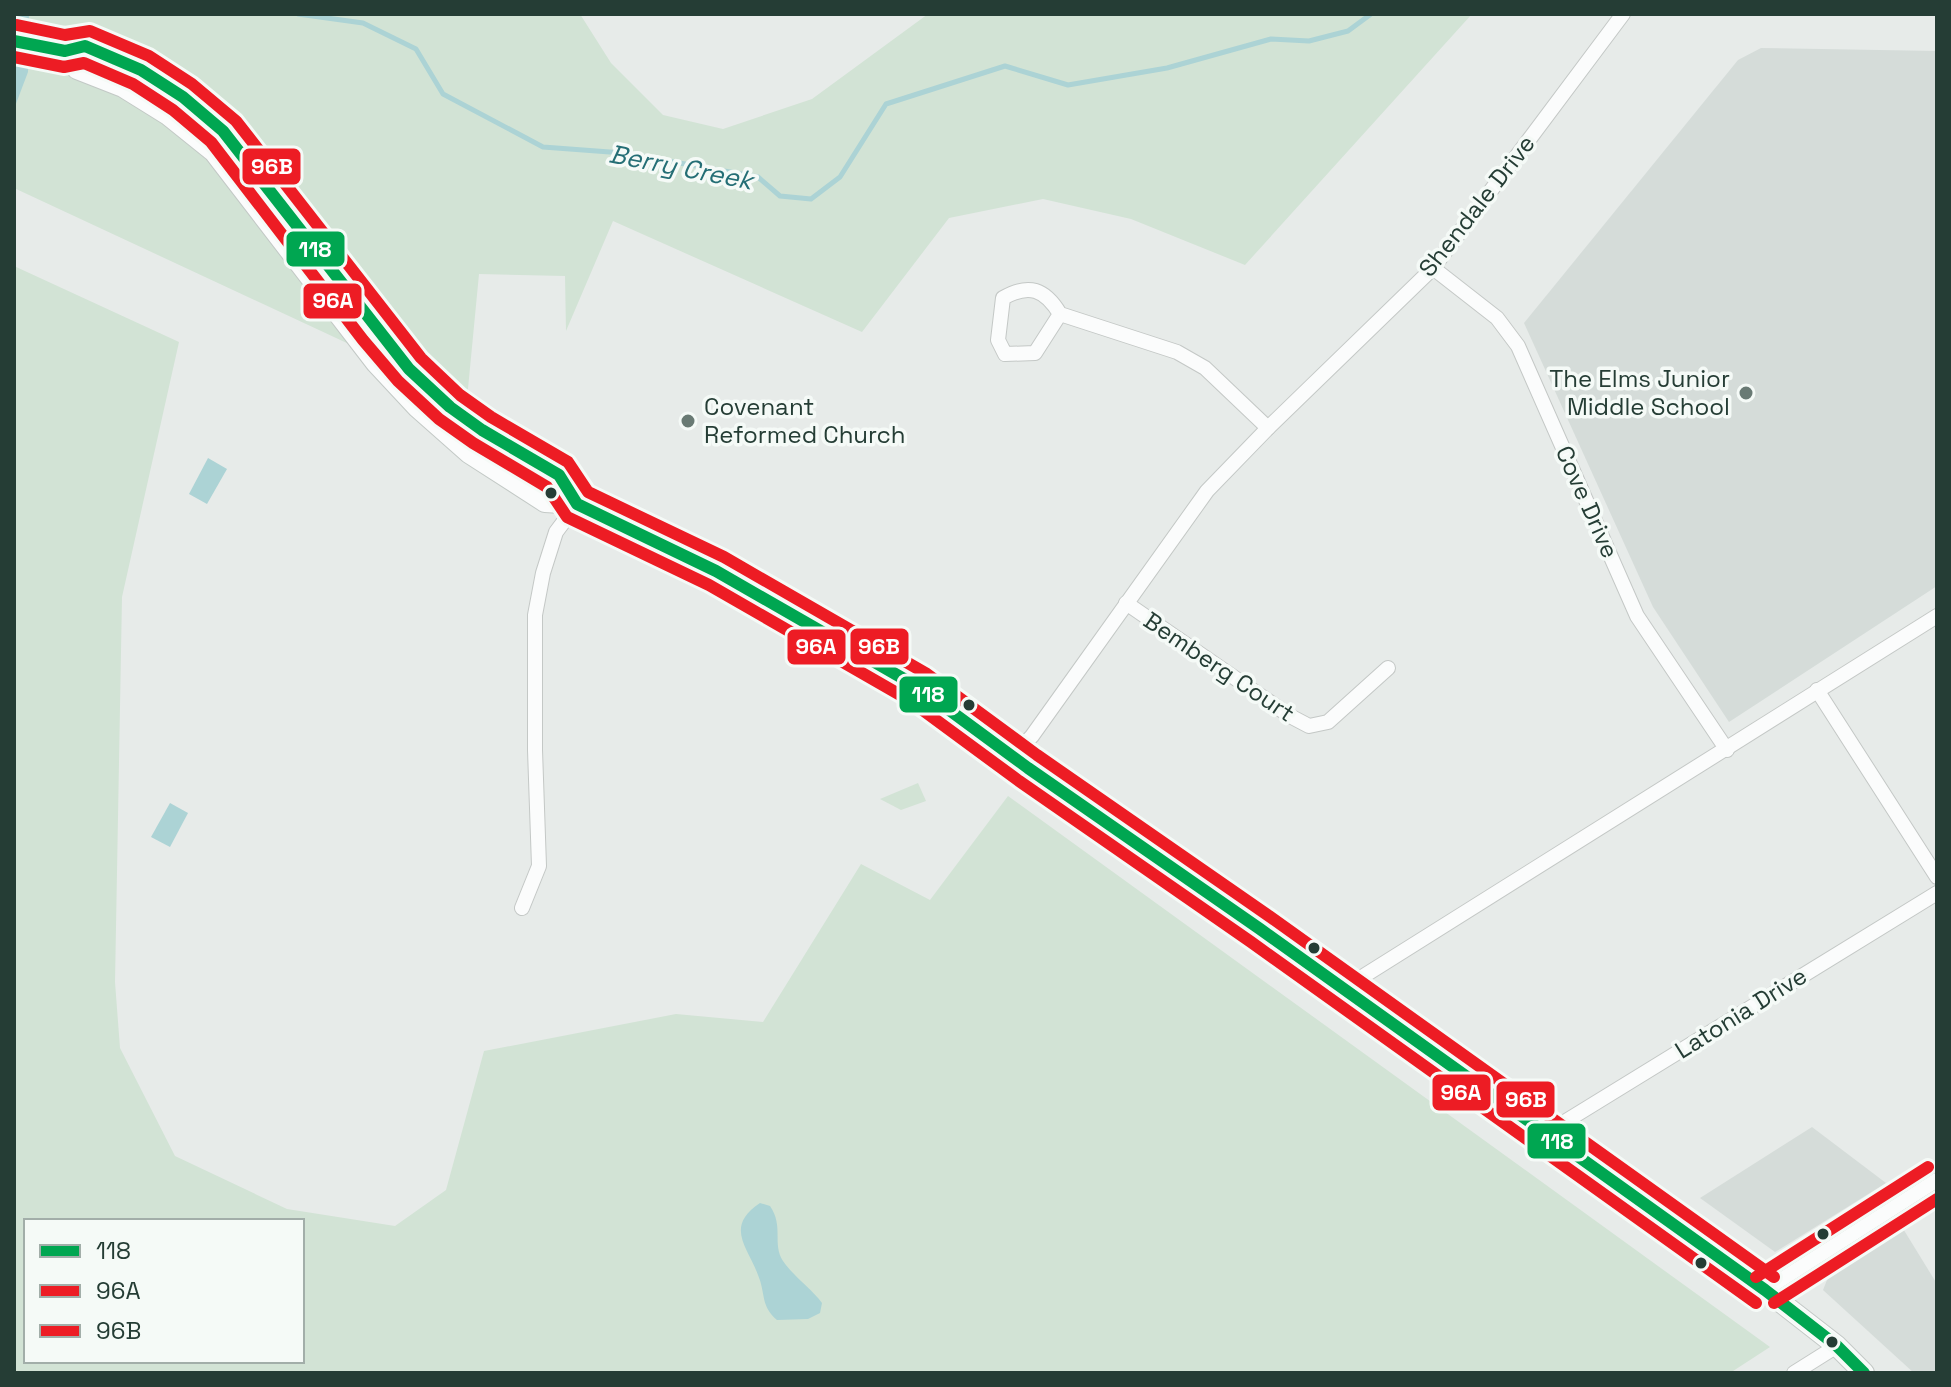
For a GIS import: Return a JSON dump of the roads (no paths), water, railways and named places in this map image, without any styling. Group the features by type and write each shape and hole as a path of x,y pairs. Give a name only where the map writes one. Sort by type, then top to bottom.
{"main road":[{"path":"14,41 65,51 85,46 141,70 183,97 223,131 409,369 450,407 482,430 559,475 577,504"},
{"path":"65,51 77,69 123,87 168,115 214,152 376,363 417,407 469,453 545,502 577,504 716,571 918,687 1765,1290 1837,1346 1864,1373"}],"street":[{"name":"Shendale Drive","path":"1013,756 1032,736 1207,491 1433,268 1623,14"},
{"name":"Cove Drive","path":"1433,268 1497,318 1518,346 1637,616 1727,750"},
{"path":"1060,314 1035,353 1005,354 998,340 1003,298 1019,289 1035,290 1052,300 1060,314 1177,352 1205,368 1268,428"},
{"path":"522,908 539,866 535,615 543,573 556,532 577,504"},
{"name":"Bemberg Court","path":"1126,603 1237,681 1309,726 1328,722 1388,668"},
{"path":"1343,989 1937,616"},
{"path":"1817,690 1937,877"},
{"name":"Latonia Drive","path":"1545,1134 1937,893"},
{"path":"1765,1290 1937,1180"},
{"path":"1794,1373 1837,1346"}],"water":[{"path":"14,14 29,14 28,72 14,109"},
{"path":"208,458 227,469 207,504 189,494"},
{"path":"170,803 188,813 170,847 151,837"},
{"path":"760,1203 770,1206 774,1213 778,1248 783,1261 822,1303 820,1313 808,1319 777,1320 766,1304 741,1229 743,1220"}],"waterway":[{"name":"Berry Creek","path":"298,14 363,23 416,49 443,94 543,147 623,153 758,177 780,196 811,199 840,177 886,104 1005,66 1068,85 1167,68 1271,39 1309,41 1348,31 1371,14"}],"place":[{"name":"The Elms Junior Middle School","path":"1746,393"},
{"name":"Covenant Reformed Church","path":"688,421"}]}
